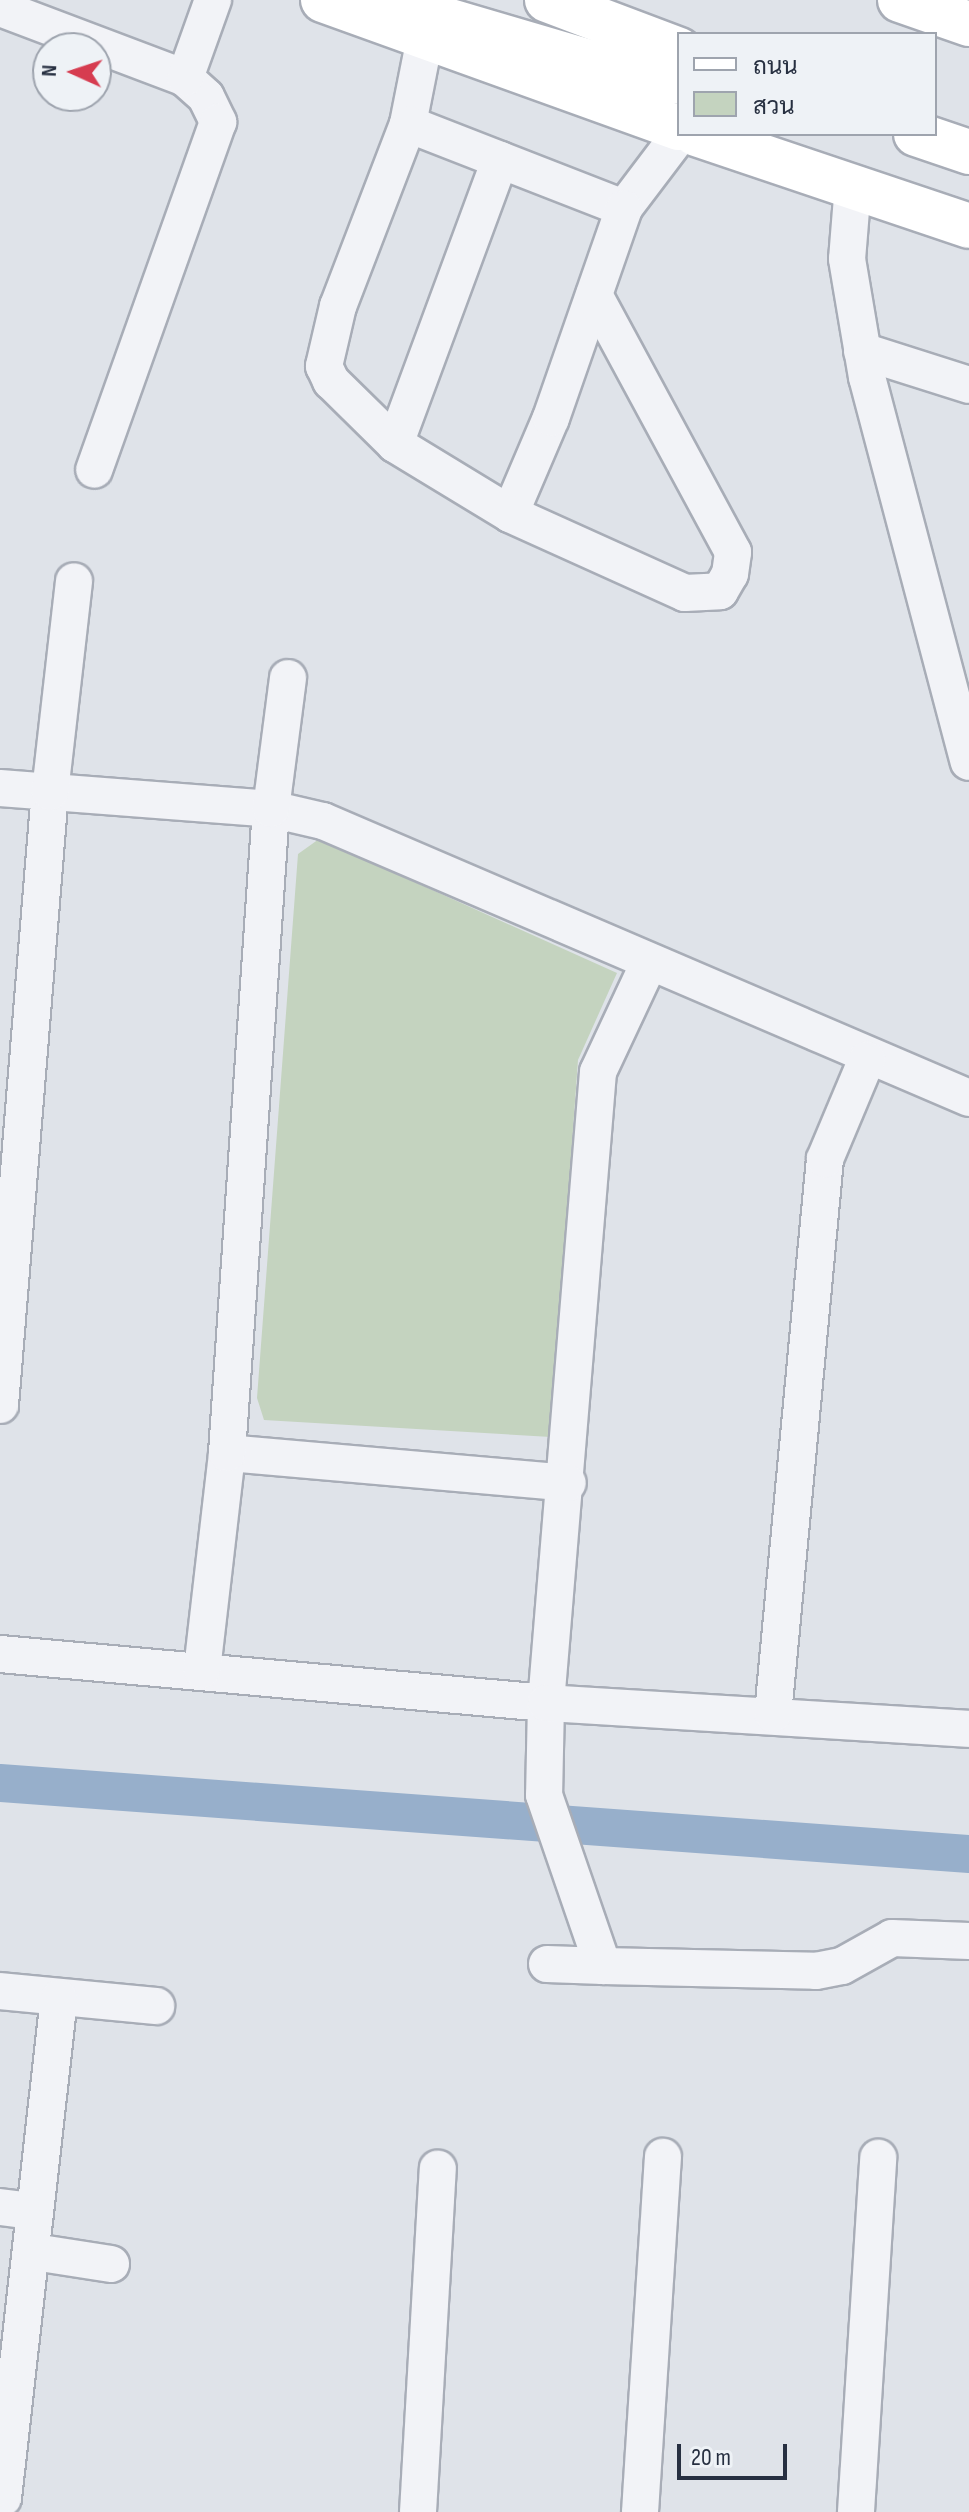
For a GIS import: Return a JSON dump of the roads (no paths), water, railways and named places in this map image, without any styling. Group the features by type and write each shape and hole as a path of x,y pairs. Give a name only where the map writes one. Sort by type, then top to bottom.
{"main road":[{"path":"323,0 677,130"},
{"path":"379,0 617,70 677,82"},
{"path":"547,0 677,49"},
{"path":"900,0 969,24"},
{"path":"702,136 969,226"},
{"path":"922,136 969,152"}],"street":[{"path":"185,78 213,0"},
{"path":"0,8 185,78 206,97 218,122 94,470"},
{"path":"425,38 408,124 322,357 331,381 395,444 510,514 685,593 720,591 730,574 733,552 594,295"},
{"path":"408,124 624,208"},
{"path":"510,514 624,208 677,135"},
{"path":"395,444 500,160"},
{"path":"853,185 847,259 862,351 969,762"},
{"path":"862,351 969,385"},
{"path":"0,1405 50,792 74,581"},
{"path":"202,1670 227,1453 271,809 288,678"},
{"path":"0,788 271,809 323,821 867,1059 969,1098"},
{"path":"603,1966 544,1795 546,1703 568,1483 598,1072 649,963"},
{"path":"773,1714 825,1159 867,1059"},
{"path":"227,1453 568,1483"},
{"path":"0,1654 546,1703 773,1714 969,1729"},
{"path":"547,1964 816,1971 842,1966 892,1938 969,1941"},
{"path":"0,1991 156,2006"},
{"path":"3,2498 3,2458 34,2252 35,2211 59,1998"},
{"path":"640,2512 663,2157"},
{"path":"856,2512 878,2158"},
{"path":"418,2512 438,2169"},
{"path":"0,2207 35,2211"},
{"path":"34,2252 111,2264"}],"waterway":[{"path":"0,1783 969,1854"}]}
